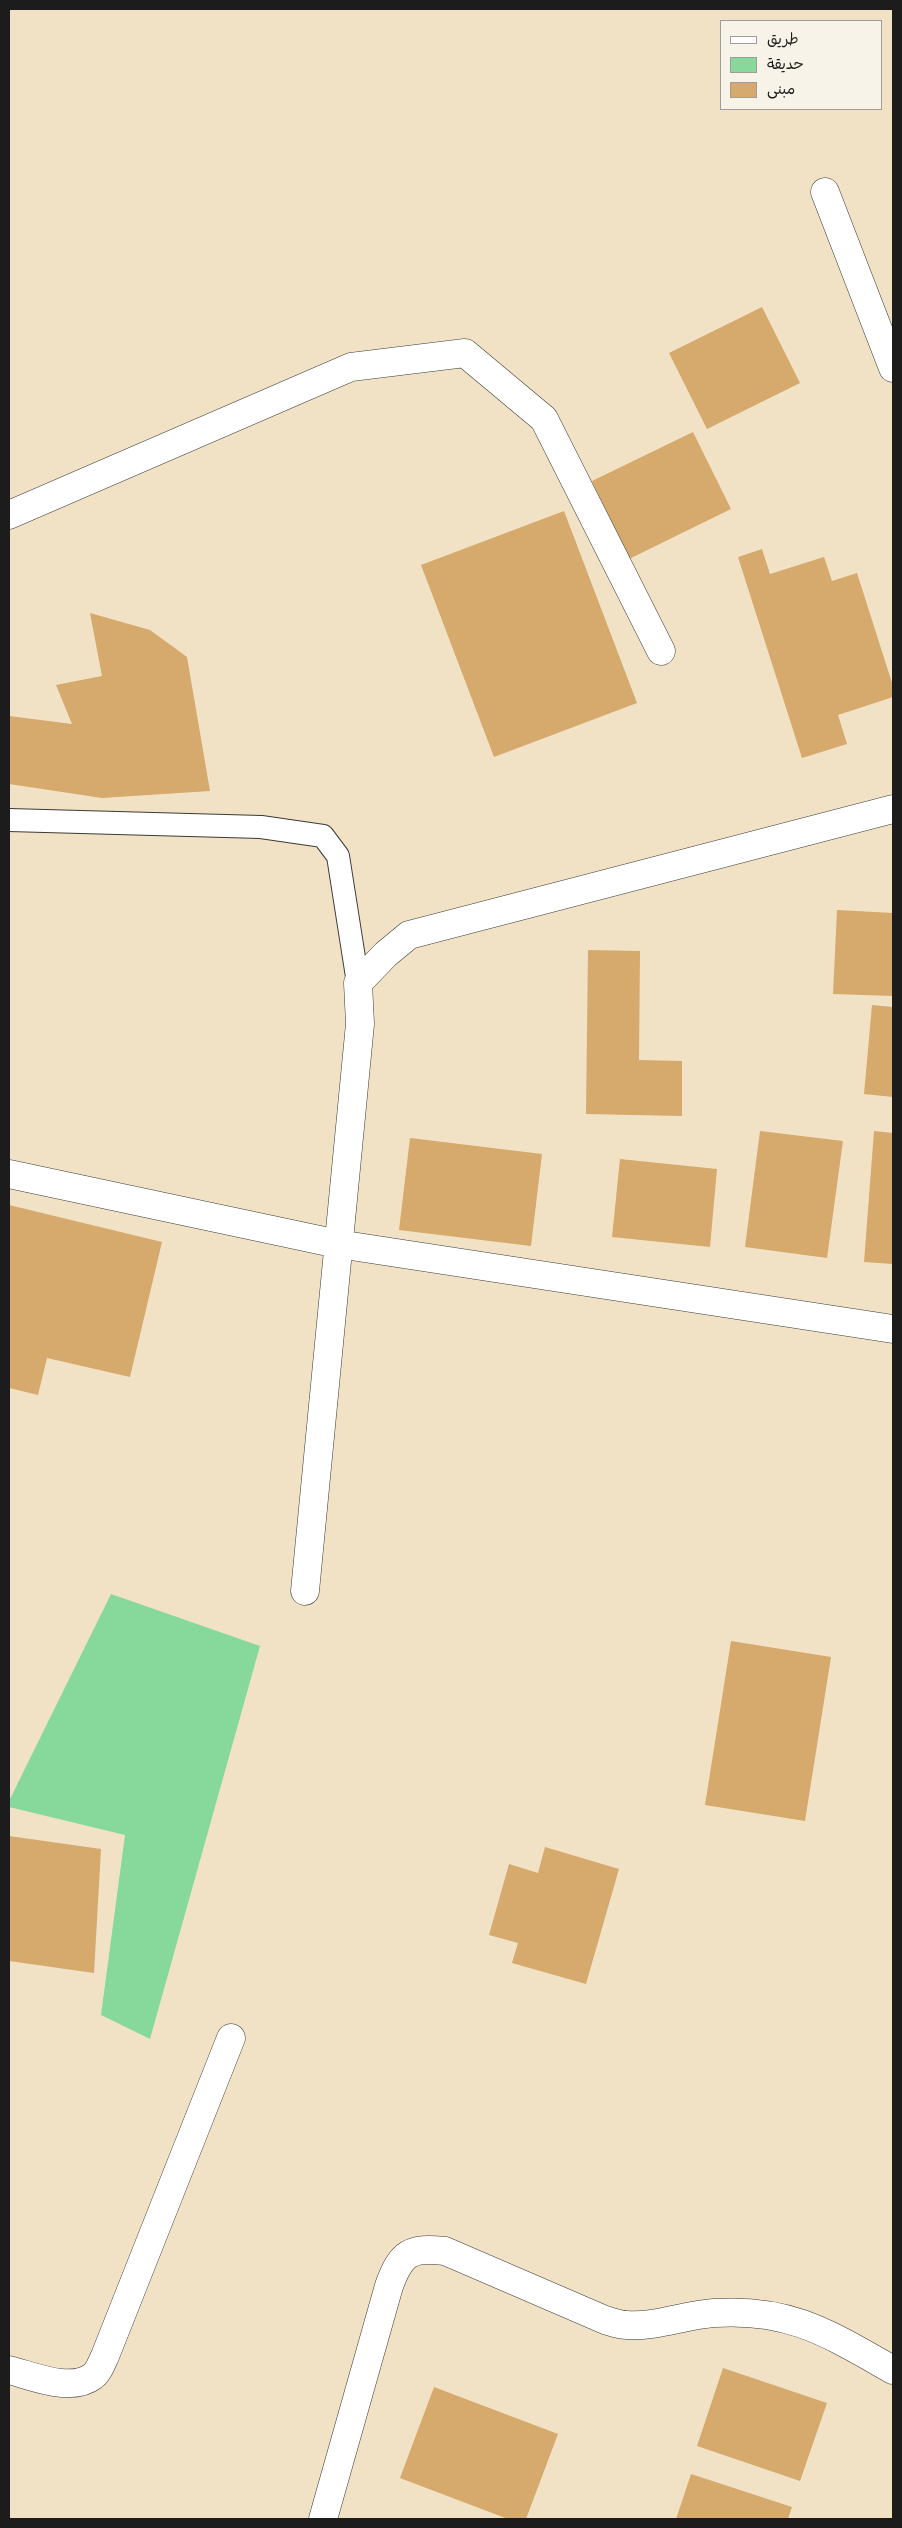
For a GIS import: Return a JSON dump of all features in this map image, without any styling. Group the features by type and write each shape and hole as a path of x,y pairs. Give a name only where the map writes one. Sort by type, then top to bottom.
{"street":[{"path":"825,192 893,368"},
{"path":"9,514 351,368 465,353 544,420 660,651"},
{"path":"305,1591 360,1024 358,983 386,954 409,935 893,809"},
{"path":"9,1174 338,1244 893,1329"},
{"path":"9,2370 63,2383 79,2383 94,2376 105,2356 230,2038"},
{"path":"322,2519 389,2286 397,2264 408,2253 426,2249 445,2251 605,2320 626,2325 652,2324 715,2313 759,2313 790,2319 822,2330 893,2370"}],"lane":[{"path":"9,820 261,827 323,836 338,856 358,983"}],"green space":[{"path":"111,1594 260,1646 150,2039 101,2015 125,1835 9,1807 9,1801"}],"building":[{"path":"762,307 800,383 707,429 669,353"},
{"path":"693,432 731,509 629,559 592,481"},
{"path":"564,511 637,703 494,757 421,565"},
{"path":"762,549 770,574 824,557 832,581 857,573 893,686 893,697 838,715 847,744 802,758 738,557"},
{"path":"90,613 150,630 187,657 210,791 102,798 9,784 9,716 72,724 56,685 102,676"},
{"path":"837,910 893,913 893,996 833,994"},
{"path":"588,950 640,951 639,1060 682,1061 682,1116 586,1114"},
{"path":"872,1005 893,1007 893,1097 864,1094"},
{"path":"760,1131 843,1141 827,1258 745,1247"},
{"path":"874,1131 893,1133 893,1264 864,1262"},
{"path":"410,1138 542,1154 531,1246 399,1230"},
{"path":"620,1159 717,1169 710,1247 612,1237"},
{"path":"9,1205 162,1242 130,1377 47,1358 38,1395 9,1388"},
{"path":"731,1641 831,1657 805,1821 705,1805"},
{"path":"9,1836 101,1849 94,1973 9,1961"},
{"path":"545,1847 619,1869 586,1984 512,1963 518,1943 489,1935 509,1864 538,1873"},
{"path":"723,2368 827,2403 800,2481 697,2446"},
{"path":"434,2387 558,2434 526,2519 508,2519 400,2478"},
{"path":"691,2474 792,2507 788,2519 676,2519"}]}
